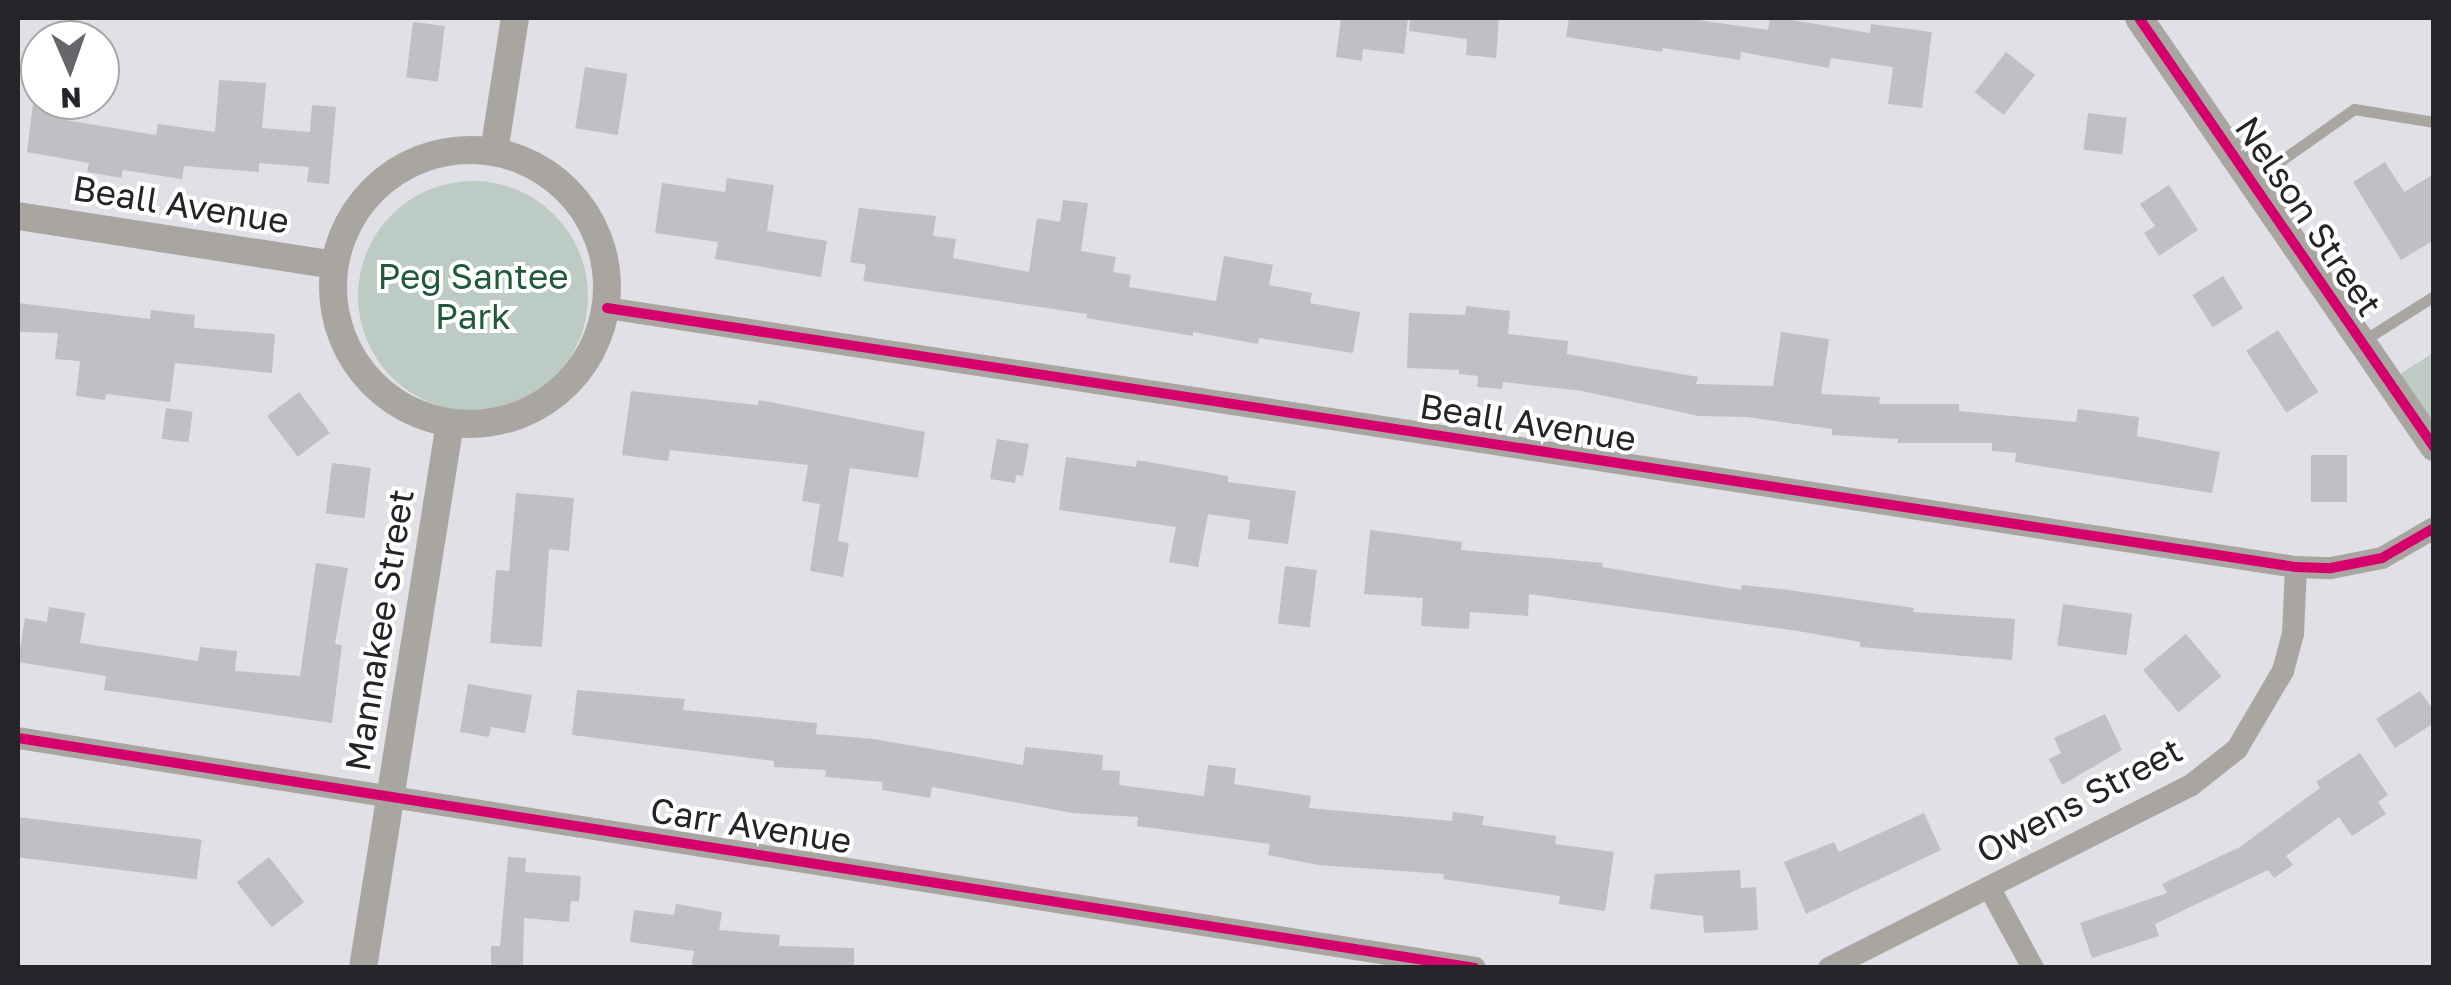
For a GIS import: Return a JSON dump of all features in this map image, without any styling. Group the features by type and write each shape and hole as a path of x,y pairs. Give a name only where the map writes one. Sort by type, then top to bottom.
{"street":[{"path":"494,152 515,18"},
{"name":"Nelson Street","path":"2138,18 2434,447"},
{"path":"451,152 494,152 535,166 569,191 585,214 606,266 607,308 594,349 568,384 545,401 493,423 450,424 408,410 373,384 356,361 334,308 334,265 348,224 374,189 409,164 451,152"},
{"name":"Beall Avenue","path":"18,216 334,265"},
{"name":"Beall Avenue","path":"607,308 2296,568 2331,568 2382,558 2434,528"},
{"name":"Mannakee Street","path":"363,968 450,424"},
{"name":"Owens Street","path":"1829,968 2190,786 2237,749 2283,671 2293,634 2296,568"},
{"name":"Carr Avenue","path":"18,738 1475,968"},
{"path":"1989,887 2033,968"}],"lane":[{"path":"2252,181 2354,109 2434,122"},
{"path":"2362,342 2434,296"}],"green space":[{"name":"Peg Santee Park","path":"473,181 517,190 554,215 579,252 588,296 579,340 554,377 517,402 473,411 429,402 392,377 367,340 358,296 367,252 392,215 429,190"},
{"path":"2433,353 2433,447 2389,381"}],"building":[{"path":"1341,18 1408,18 1404,54 1363,49 1362,61 1336,57"},
{"path":"1410,18 1499,18 1496,58 1466,55 1467,39 1409,31"},
{"path":"1569,18 1684,18 1768,30 1770,18 1780,18 1870,33 1871,24 1932,32 1922,108 1888,104 1893,67 1831,58 1829,68 1741,52 1740,60 1663,48 1662,52 1566,37"},
{"path":"413,22 445,26 438,81 406,78"},
{"path":"2006,52 2035,75 2004,115 1975,92"},
{"path":"585,67 627,74 618,135 575,128"},
{"path":"219,80 266,83 262,128 310,132 312,105 336,107 329,184 307,182 309,167 259,163 259,172 184,166 182,179 123,170 121,178 87,172 89,163 27,152 31,120 66,120 156,135 158,124 215,132"},
{"path":"2088,113 2127,118 2122,154 2083,150"},
{"path":"2385,162 2404,192 2434,174 2434,240 2401,260 2353,182"},
{"path":"727,178 774,185 767,231 827,241 821,277 715,259 718,242 655,233 662,183 725,192"},
{"path":"2169,185 2198,230 2159,256 2144,233 2155,226 2140,204"},
{"path":"1063,200 1088,203 1081,251 1116,257 1113,272 1131,275 1129,287 1216,301 1224,256 1273,265 1269,285 1312,293 1310,303 1360,312 1353,353 1259,338 1258,344 1193,332 1193,336 1086,318 1087,314 863,281 866,265 850,262 859,208 936,216 933,236 956,239 953,258 1029,272 1037,218 1060,222"},
{"path":"2223,276 2243,308 2213,327 2192,295"},
{"path":"18,303 150,319 151,310 195,315 194,328 275,334 272,373 175,363 170,402 106,394 105,400 76,396 80,361 55,359 58,333 18,332"},
{"path":"1466,306 1510,311 1508,334 1568,341 1567,354 1698,377 1696,384 1773,386 1781,332 1829,339 1821,394 1880,397 1879,404 1959,404 1959,411 2076,422 2078,409 2139,417 2137,436 2220,452 2212,493 2015,462 2016,453 1992,451 1992,443 1898,443 1898,439 1832,435 1832,429 1747,417 1699,416 1582,391 1503,382 1502,389 1477,387 1478,376 1459,374 1459,370 1407,368 1409,313 1465,315"},
{"path":"2278,330 2318,392 2286,413 2246,351"},
{"path":"631,391 758,405 759,400 925,432 918,478 850,468 838,541 849,543 843,577 810,571 820,504 802,501 808,465 670,450 668,461 622,455"},
{"path":"299,392 330,433 298,457 267,416"},
{"path":"166,408 193,412 188,442 162,439"},
{"path":"997,439 1029,444 1023,476 1016,475 1015,483 990,479"},
{"path":"2311,455 2347,455 2347,502 2311,502"},
{"path":"1066,457 1136,467 1137,460 1228,476 1228,482 1296,491 1288,544 1248,539 1250,520 1208,514 1198,567 1169,562 1176,527 1059,510"},
{"path":"332,463 371,468 364,518 326,514"},
{"path":"516,493 574,498 569,551 549,549 542,647 490,643 496,570 509,571"},
{"path":"1370,530 1462,542 1461,550 1603,563 1602,567 1741,590 1742,585 1914,608 1913,612 2015,619 2012,660 1860,647 1860,642 1798,631 1529,594 1528,616 1470,612 1469,629 1421,626 1423,598 1364,594"},
{"path":"316,563 348,568 335,644 342,645 332,723 104,690 106,676 18,662 25,618 47,622 49,607 85,613 80,643 198,661 200,647 237,651 235,671 300,676"},
{"path":"1285,566 1317,570 1310,627 1278,624"},
{"path":"2063,604 2132,614 2126,655 2057,646"},
{"path":"2186,634 2221,676 2178,712 2143,670"},
{"path":"468,684 532,695 525,733 491,727 489,737 460,732"},
{"path":"577,690 685,699 683,710 817,723 816,734 874,739 1023,765 1025,747 1103,755 1102,770 1120,771 1119,785 1204,796 1208,765 1236,768 1234,784 1311,796 1309,808 1452,821 1453,812 1484,816 1482,825 1556,836 1555,844 1614,852 1605,911 1559,904 1560,896 1443,879 1444,874 1318,865 1268,855 1270,844 1137,826 1138,817 1072,813 932,787 930,798 882,790 883,782 825,777 826,770 774,767 774,761 572,735"},
{"path":"2420,691 2434,711 2434,723 2395,748 2376,719"},
{"path":"2105,714 2122,750 2062,785 2049,759 2061,753 2054,738"},
{"path":"2360,753 2388,795 2378,802 2386,814 2352,836 2339,817 2286,856 2293,865 2274,878 2268,870 2155,924 2159,936 2092,958 2080,923 2167,893 2162,884 2240,847 2320,788 2316,782"},
{"path":"1924,813 1941,850 1806,914 1784,862 1834,842 1839,852"},
{"path":"18,817 202,840 197,879 18,857"},
{"path":"269,857 304,902 272,927 237,882"},
{"path":"508,857 526,858 525,872 581,876 579,902 571,901 569,922 524,918 523,968 491,968 491,946 500,946"},
{"path":"1740,870 1741,888 1756,887 1758,930 1704,933 1703,916 1650,909 1655,874"},
{"path":"676,904 722,912 719,930 780,935 779,946 854,948 854,968 691,968 694,951 630,942 634,910 674,915"}],"cycle path":[{"path":"2139,18 2434,447"},
{"path":"607,308 2296,567 2331,568 2382,558 2434,528"},
{"path":"18,738 1475,968"}]}
